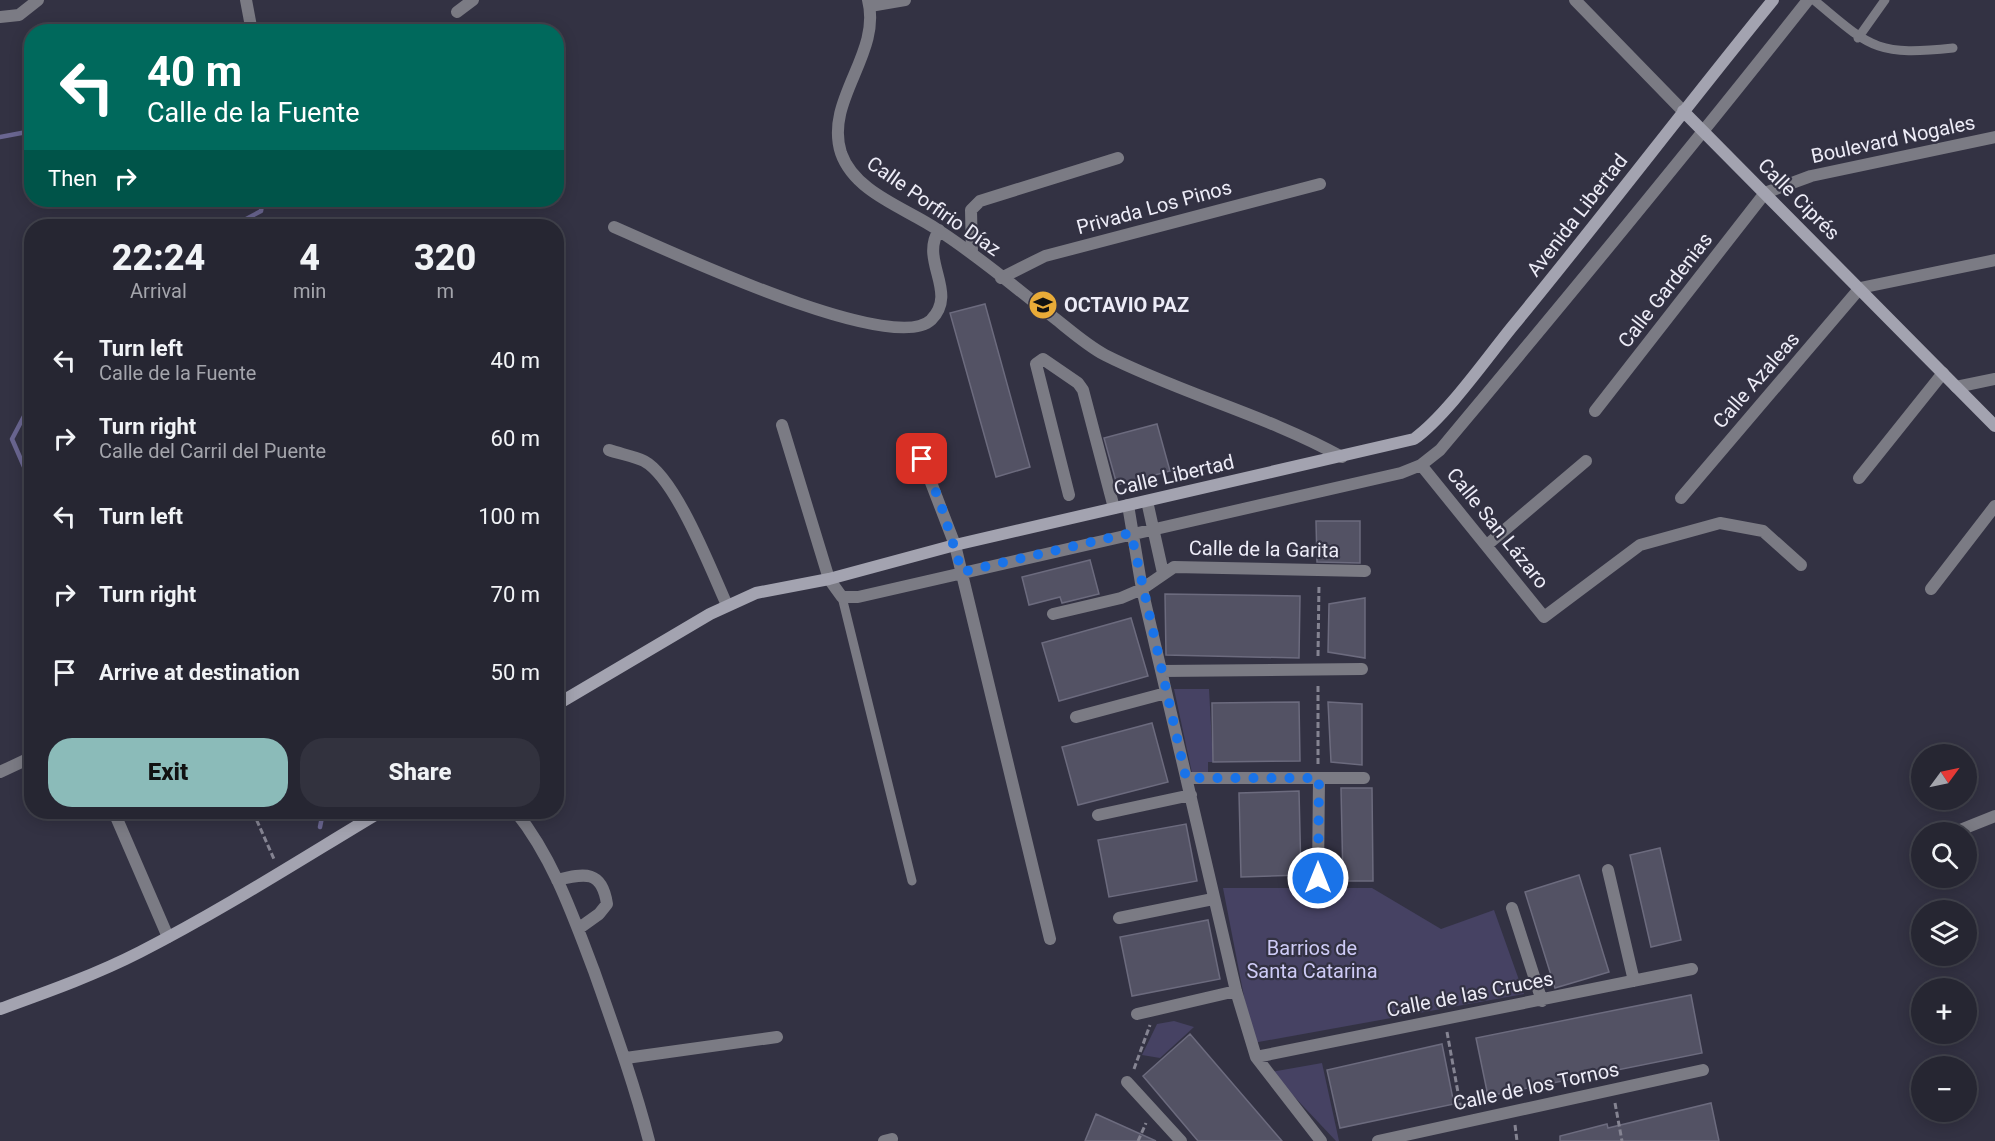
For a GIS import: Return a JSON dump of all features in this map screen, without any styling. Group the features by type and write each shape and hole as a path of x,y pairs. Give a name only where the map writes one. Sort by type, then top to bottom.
{"main road":[{"name":"Avenida Libertad","path":"1403,443 1422,433 1449,403 1583,241 1683,111 1773,0"},
{"name":"Calle Ciprés","path":"1683,111 1995,426"},
{"name":"Calle Libertad","path":"564,700 727,604 781,586 829,579 1114,508 1403,443"},
{"path":"0,1009 91,974 168,937 369,819"}],"street":[{"path":"246,0 250,24"},
{"path":"457,12 473,0"},
{"path":"869,3 905,0"},
{"name":"Calle Ciprés","path":"1575,0 1683,111"},
{"path":"782,425 829,579 842,597 858,597 1401,473 1421,465 1440,450 1704,133 1808,0"},
{"name":"Calle Porfirio Díaz","path":"869,3 868,42 842,108 840,151 851,172 866,186 939,230 1103,354 1272,423 1342,457"},
{"path":"0,17 19,15 34,4"},
{"name":"Boulevard Nogales","path":"1765,193 1811,176 1995,137"},
{"path":"972,254 971,210 980,201 1118,158"},
{"name":"Privada Los Pinos","path":"1001,278 1045,256 1320,184"},
{"name":"Calle Gardenias","path":"1595,411 1765,193"},
{"path":"614,227 777,297 870,323 904,329 924,325 938,309 941,285 931,250 932,240 939,230"},
{"path":"1860,288 1995,260"},
{"name":"Calle Azaleas","path":"1681,498 1860,288"},
{"path":"1069,495 1036,364 1043,359 1078,383 1083,390 1114,508"},
{"path":"1859,478 1943,373"},
{"path":"1956,387 1995,379"},
{"path":"609,450 645,462 662,477 674,494 727,604"},
{"path":"922,459 955,546 962,572 1050,939"},
{"path":"1487,545 1586,460"},
{"name":"Calle San Lázaro","path":"1421,465 1544,617 1640,545 1720,523 1763,531 1801,565"},
{"path":"1053,614 1121,598 1142,589 1163,573 1147,501"},
{"path":"1128,505 1142,589 1236,992 1256,1057 1322,1141"},
{"path":"1931,589 1995,506"},
{"name":"Calle de la Garita","path":"1163,573 1174,567 1187,566 1365,571"},
{"path":"1162,671 1362,669"},
{"path":"1076,717 1166,693"},
{"path":"0,772 24,761"},
{"path":"1186,778 1364,778"},
{"path":"1318,878 1319,778"},
{"path":"1098,815 1191,795"},
{"path":"1977,823 1995,816"},
{"path":"117,819 168,937"},
{"path":"520,819 557,880 578,929 626,1058 650,1141"},
{"path":"1608,870 1634,981"},
{"path":"557,880 581,874 597,879 605,889 607,904 599,914 578,929"},
{"path":"1119,918 1214,899"},
{"path":"1512,909 1542,1001"},
{"name":"Calle de las Cruces","path":"1256,1057 1692,969"},
{"path":"1137,1014 1236,992"},
{"path":"626,1058 777,1036"},
{"name":"Calle de los Tornos","path":"1378,1141 1703,1070"},
{"path":"1127,1082 1182,1141"}],"lane":[{"path":"1814,0 1858,38 1885,50 1909,53 1953,48"},
{"path":"1858,38 1885,0"},
{"path":"842,597 912,881"}],"path":[{"path":"1319,778 1320,570"},
{"path":"256,819 280,873"},
{"path":"1127,1082 1156,1009"},
{"path":"1445,1019 1463,1122"},
{"path":"1612,1090 1622,1141"},
{"path":"1138,1141 1152,1111"}],"green space":[{"path":"1174,689 1209,689 1213,762 1208,762 1208,772 1192,773"},
{"name":"Barrios de Santa Catarina","path":"1223,888 1372,888 1441,929 1494,910 1524,994 1253,1043"},
{"path":"1174,1021 1194,1027 1160,1058 1142,1055 1157,1024"},
{"path":"1322,1063 1339,1141 1336,1141 1271,1072"}],"building":[{"path":"985,304 1030,467 996,477 950,313"},
{"path":"1157,424 1170,471 1117,485 1104,438"},
{"path":"1316,521 1360,521 1360,563 1317,562"},
{"path":"1090,560 1099,594 1062,603 1060,597 1029,605 1022,577"},
{"path":"1165,594 1300,596 1299,658 1166,655"},
{"path":"1365,598 1365,658 1328,652 1329,604"},
{"path":"1131,618 1148,676 1059,701 1042,643"},
{"path":"1299,702 1300,761 1213,762 1212,703"},
{"path":"1328,702 1362,704 1362,765 1331,762"},
{"path":"1152,723 1168,782 1078,805 1062,747"},
{"path":"1341,788 1372,788 1373,881 1343,881"},
{"path":"1299,791 1301,875 1241,877 1239,793"},
{"path":"1186,824 1197,881 1109,897 1098,840"},
{"path":"1660,848 1681,940 1651,947 1630,855"},
{"path":"1579,875 1609,972 1555,988 1525,892"},
{"path":"1208,920 1220,979 1132,996 1120,937"},
{"path":"1691,995 1702,1053 1488,1096 1476,1038"},
{"path":"1190,1034 1282,1141 1198,1141 1143,1076"},
{"path":"1442,1044 1454,1104 1340,1128 1327,1070"},
{"path":"1711,1103 1719,1141 1560,1141 1560,1136 1607,1124 1608,1128"},
{"path":"1096,1114 1156,1141 1085,1141"}],"waterway":[{"path":"0,137 24,132"},
{"path":"246,219 261,211 262,207"},
{"path":"24,416 12,439 24,467"},
{"path":"320,827 322,819"}],"place":[{"name":"OCTAVIO PAZ","path":"1043,305"}],"route":[{"path":"922,459 940,502 962,572 1131,533 1186,778 1319,778 1318,878"}]}
